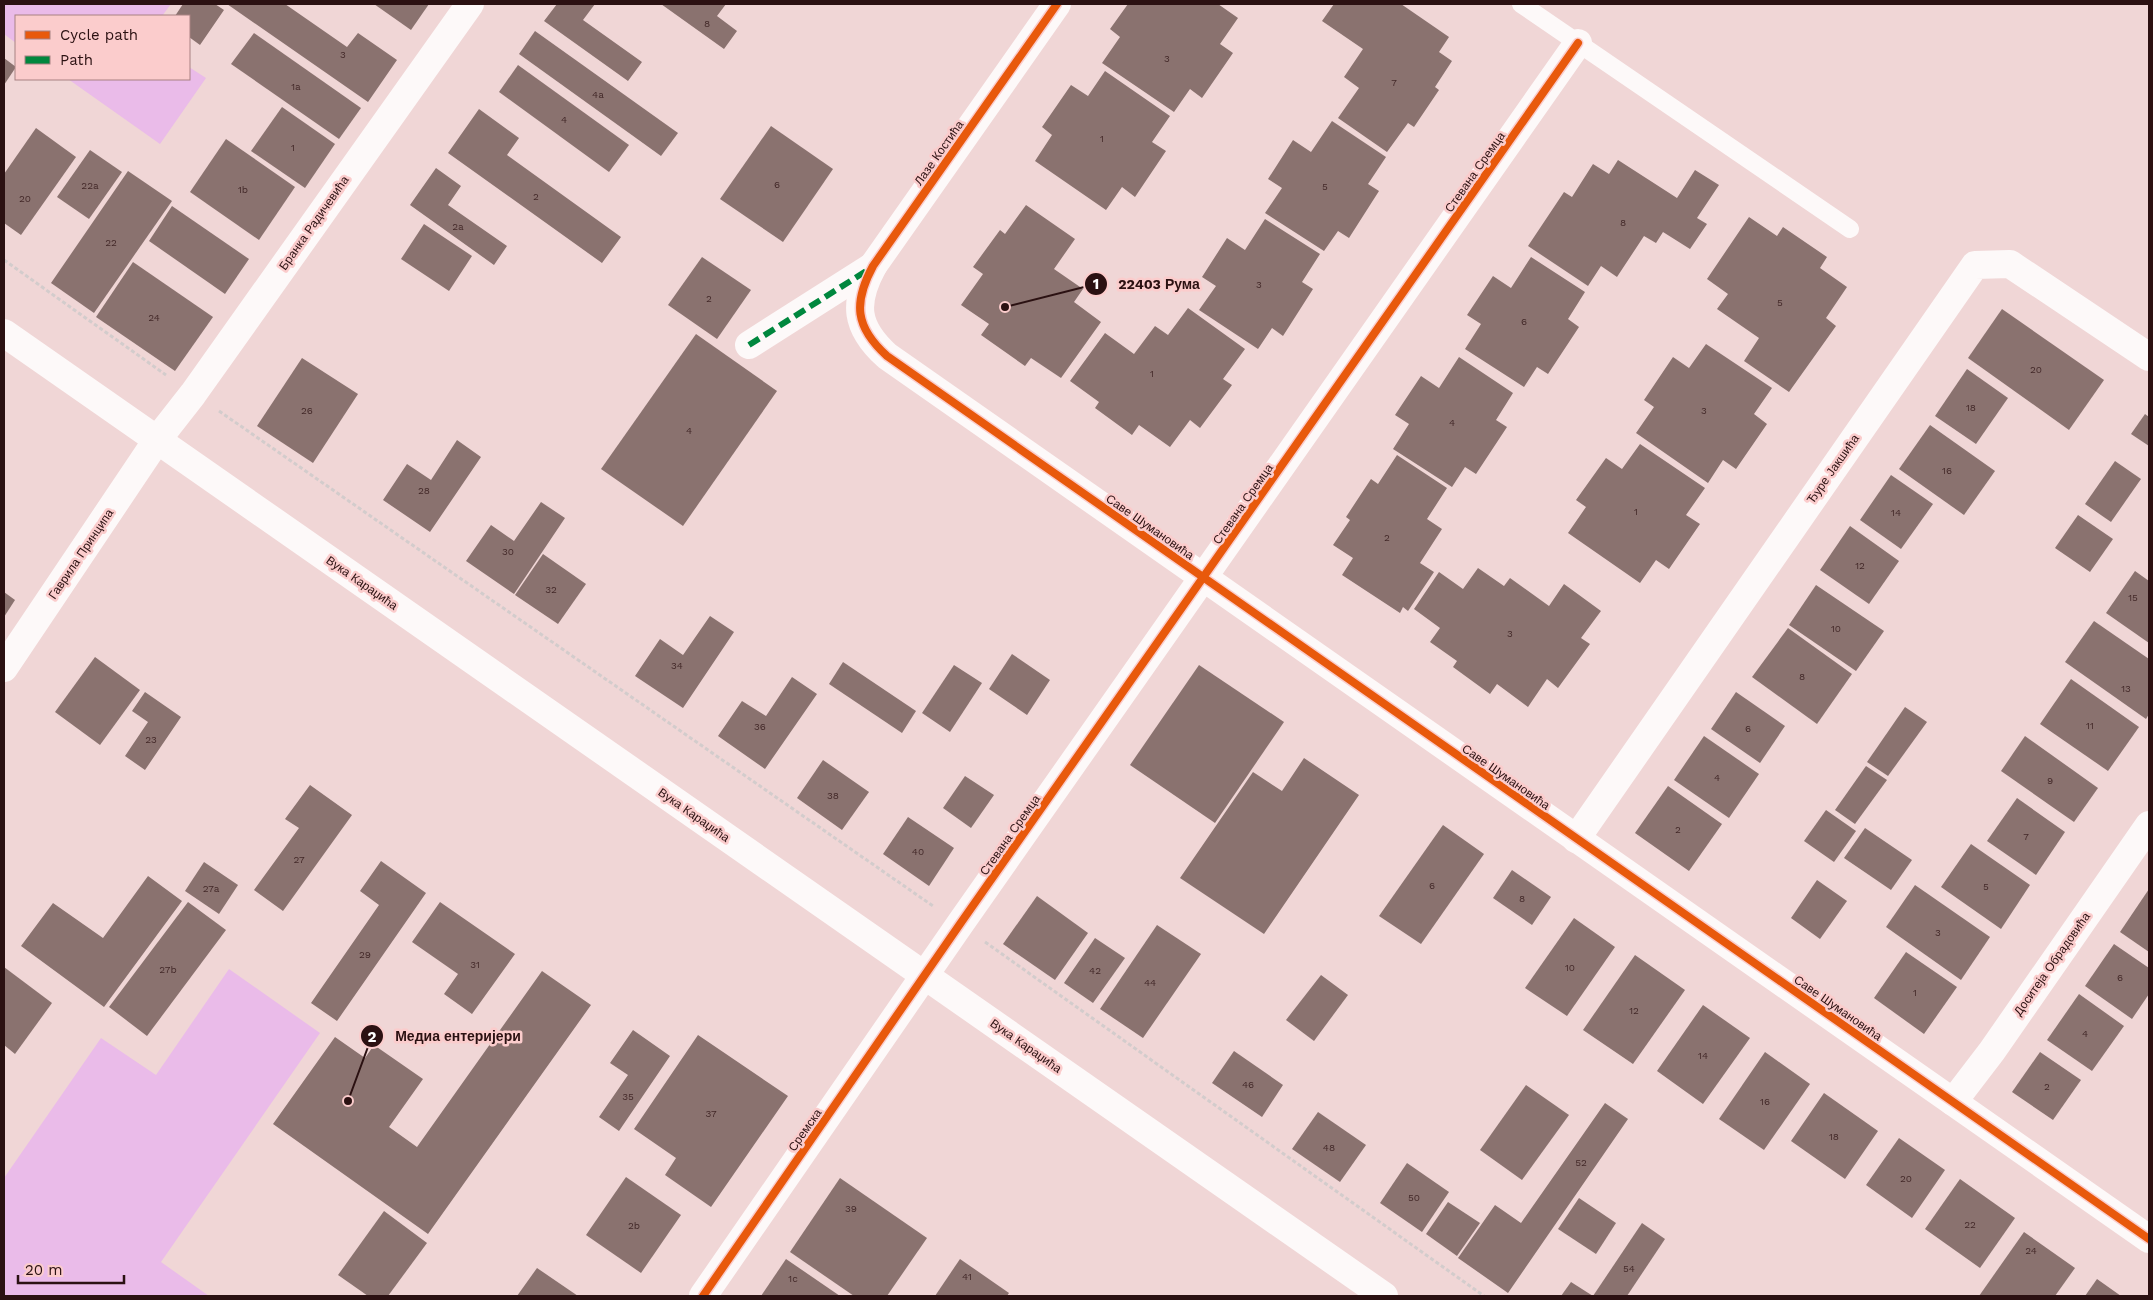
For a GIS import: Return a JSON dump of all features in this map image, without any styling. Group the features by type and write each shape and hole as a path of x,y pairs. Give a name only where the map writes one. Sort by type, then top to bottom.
{"street":[{"name":"Бранка Радичевића","path":"157,440 193,394 470,4"},
{"name":"Лазе Костића","path":"861,322 859,303 862,286 873,266 1057,4"},
{"name":"Стевана Сремца","path":"925,976 1578,43"},
{"name":"Ђуре Јакшића","path":"1576,839 1975,265 2010,264 2149,357"},
{"name":"Лазе Костића","path":"749,345 873,266"},
{"name":"Саве Шумановића","path":"861,322 871,342 886,356 2149,1239"},
{"name":"Вука Караџића","path":"4,333 1384,1296"},
{"name":"Гаврила Принципа","path":"4,668 157,440"},
{"name":"Доситеја Обрадовића","path":"1954,1102 1992,1051 2149,825"},
{"name":"Сремска","path":"704,1296 925,976"}],"lane":[{"path":"1521,4 1850,229"}],"path":[{"path":"4,260 193,394 960,924 1484,1296"}],"shaded area":[{"path":"4,4 171,4 163,15 15,15 15,42 4,34"},
{"path":"190,68 206,78 160,144 69,80 190,80"},
{"path":"229,969 320,1033 161,1262 209,1296 4,1296 4,1178 101,1038 156,1075"}],"building":[{"path":"183,4 215,4 224,10 200,45 190,38 190,15 176,15"},
{"path":"227,4 285,4 347,47 358,33 397,60 368,102"},
{"path":"374,4 429,4 411,30"},
{"path":"557,4 595,4 583,20 642,62 628,81 544,21"},
{"path":"661,4 726,4 717,16 737,31 724,49"},
{"path":"1128,4 1218,4 1238,18 1220,44 1233,53 1202,98 1190,89 1174,112 1102,63 1120,37 1110,29"},
{"path":"1334,4 1401,4 1449,37 1439,52 1452,61 1435,87 1439,90 1414,127 1408,123 1387,152 1338,118 1359,88 1344,77 1363,49 1322,21"},
{"path":"535,31 678,133 661,156 519,54"},
{"path":"254,33 361,108 339,139 231,64"},
{"path":"4,58 15,66 15,68 4,85"},
{"path":"518,65 629,145 609,172 499,92"},
{"path":"1105,71 1170,116 1152,142 1166,151 1135,197 1122,187 1106,210 1035,161 1052,135 1042,127 1071,85 1088,96"},
{"path":"282,107 335,144 305,188 251,151"},
{"path":"479,109 519,138 507,155 621,237 602,263 448,153"},
{"path":"1332,121 1386,157 1368,184 1379,191 1349,238 1338,231 1324,251 1265,213 1282,188 1268,179 1293,140 1311,152"},
{"path":"771,126 833,169 783,242 720,199"},
{"path":"36,128 76,157 21,235 4,223 4,174"},
{"path":"226,139 295,187 259,240 190,192"},
{"path":"90,150 122,172 89,219 57,197"},
{"path":"1618,160 1677,198 1695,170 1719,185 1697,218 1707,224 1690,249 1663,232 1656,243 1644,236 1617,277 1601,266 1588,286 1528,246 1564,192 1572,197 1593,164 1609,174"},
{"path":"436,168 461,186 448,205 507,246 494,265 410,205"},
{"path":"128,171 172,201 94,313 51,283"},
{"path":"1026,205 1075,239 1054,269 1083,289 1074,302 1101,322 1061,378 1031,358 1025,366 981,335 989,324 961,305 983,274 973,267 1000,230 1005,234"},
{"path":"172,206 249,259 225,294 149,241"},
{"path":"1749,217 1777,236 1783,227 1827,257 1820,268 1847,287 1826,318 1836,326 1789,392 1744,361 1759,338 1717,309 1728,294 1707,279"},
{"path":"1265,219 1320,254 1302,282 1313,289 1283,336 1272,328 1258,349 1199,310 1216,286 1202,277 1227,238 1245,250"},
{"path":"424,224 472,256 449,291 401,259"},
{"path":"702,257 751,290 717,339 668,305"},
{"path":"1531,257 1585,292 1568,319 1579,327 1548,374 1537,367 1524,387 1465,349 1481,324 1467,315 1493,276 1511,288"},
{"path":"133,262 213,317 175,371 96,317"},
{"path":"1188,308 1245,349 1223,379 1232,385 1200,428 1190,420 1170,447 1139,425 1132,435 1095,408 1099,402 1070,381 1105,333 1134,354 1155,326 1168,335"},
{"path":"2002,309 2104,380 2069,430 1968,358"},
{"path":"696,334 777,391 683,526 601,469"},
{"path":"1706,344 1772,388 1754,414 1767,424 1736,469 1723,460 1708,483 1636,433 1654,407 1644,400 1673,357 1689,368"},
{"path":"1459,357 1513,393 1496,420 1507,427 1476,474 1465,467 1452,487 1393,449 1409,424 1395,415 1421,376 1439,388"},
{"path":"302,358 358,394 313,463 257,426"},
{"path":"1967,369 2008,398 1976,444 1935,416"},
{"path":"2145,414 2149,417 2149,446 2131,434"},
{"path":"1930,425 1995,471 1964,515 1899,469"},
{"path":"457,440 481,457 430,532 383,500 407,464 431,480"},
{"path":"1640,444 1705,488 1686,515 1700,524 1669,569 1656,560 1640,583 1568,533 1586,507 1576,500 1606,458 1622,469"},
{"path":"1397,455 1447,488 1427,519 1442,529 1420,563 1434,572 1408,611 1403,607 1400,613 1342,575 1353,558 1333,545 1350,520 1346,517 1371,479 1378,484"},
{"path":"2115,461 2141,479 2111,522 2085,504"},
{"path":"1891,475 1933,504 1901,549 1860,520"},
{"path":"541,502 565,518 514,594 466,561 491,525 514,541"},
{"path":"2078,515 2113,539 2090,572 2055,548"},
{"path":"1850,526 1899,561 1869,604 1820,570"},
{"path":"543,554 586,584 558,624 515,595"},
{"path":"1478,568 1504,586 1510,578 1549,606 1564,584 1601,611 1581,638 1590,644 1558,688 1547,679 1528,707 1497,684 1490,694 1453,667 1457,661 1430,642 1440,628 1414,609 1439,572 1463,589"},
{"path":"2135,571 2149,581 2149,643 2106,613"},
{"path":"1816,585 1884,631 1856,671 1789,625"},
{"path":"4,592 15,600 4,617"},
{"path":"710,616 734,632 683,708 635,676 660,639 683,655"},
{"path":"2094,621 2149,659 2149,714 2146,719 2065,662"},
{"path":"1788,628 1852,674 1817,724 1752,677"},
{"path":"1012,654 1050,680 1027,715 989,689"},
{"path":"95,657 140,690 100,745 55,712"},
{"path":"843,662 916,711 902,733 829,684"},
{"path":"954,665 982,683 950,732 922,713"},
{"path":"1199,665 1284,722 1215,823 1130,765"},
{"path":"792,677 817,694 765,769 718,736 742,701 766,716"},
{"path":"2071,679 2139,727 2108,771 2040,724"},
{"path":"145,692 181,717 145,770 125,756 148,722 132,711"},
{"path":"1736,692 1785,726 1760,763 1711,729"},
{"path":"1905,707 1927,722 1888,776 1867,762"},
{"path":"1704,736 1759,774 1729,818 1674,780"},
{"path":"2025,736 2098,788 2074,822 2001,771"},
{"path":"1304,758 1359,795 1264,934 1180,878 1253,772 1282,791"},
{"path":"823,760 869,792 842,830 797,798"},
{"path":"1866,766 1887,780 1855,824 1835,810"},
{"path":"965,776 994,795 971,828 943,808"},
{"path":"310,785 352,815 283,911 254,890 299,828 285,819"},
{"path":"1668,786 1722,824 1689,871 1635,833"},
{"path":"2017,798 2065,832 2036,875 1987,841"},
{"path":"1826,810 1856,831 1834,862 1804,841"},
{"path":"908,817 954,848 929,886 883,854"},
{"path":"1443,825 1484,854 1421,944 1379,916"},
{"path":"1865,828 1912,860 1891,890 1844,858"},
{"path":"1971,844 2030,885 2001,929 1941,887"},
{"path":"381,861 426,893 337,1021 311,1003 379,905 360,891"},
{"path":"204,862 238,885 219,914 185,891"},
{"path":"1512,870 1551,897 1532,925 1493,898"},
{"path":"148,876 182,901 104,1007 21,946 53,903 103,938"},
{"path":"1817,880 1847,901 1820,939 1791,918"},
{"path":"1915,885 1990,937 1961,980 1886,927"},
{"path":"2149,889 2149,952 2120,932"},
{"path":"1037,896 1088,933 1055,980 1003,944"},
{"path":"188,902 226,930 147,1036 109,1007"},
{"path":"440,902 515,954 472,1014 444,994 458,974 412,942"},
{"path":"1574,918 1615,947 1567,1016 1525,988"},
{"path":"1157,925 1201,954 1143,1038 1100,1009"},
{"path":"1095,938 1125,958 1093,1003 1064,983"},
{"path":"2114,944 2149,968 2149,994 2132,1019 2085,986"},
{"path":"1906,952 1957,987 1924,1034 1874,998"},
{"path":"1635,955 1685,990 1633,1064 1583,1030"},
{"path":"4,967 52,1003 15,1054 4,1045"},
{"path":"542,971 591,1005 428,1234 273,1124 335,1037 365,1058 374,1045 423,1079 389,1127 417,1147"},
{"path":"1321,975 1348,995 1314,1041 1286,1020"},
{"path":"2079,994 2124,1026 2092,1071 2047,1040"},
{"path":"1703,1005 1750,1038 1703,1104 1657,1071"},
{"path":"633,1030 670,1056 619,1131 599,1117 628,1075 610,1063"},
{"path":"698,1035 788,1096 711,1207 665,1175 676,1158 634,1129"},
{"path":"1234,1051 1283,1085 1262,1117 1212,1083"},
{"path":"1765,1052 1810,1084 1764,1150 1719,1119"},
{"path":"2040,1052 2081,1080 2053,1120 2012,1092"},
{"path":"1526,1085 1569,1115 1522,1180 1480,1150"},
{"path":"1824,1093 1878,1131 1845,1179 1791,1141"},
{"path":"1605,1103 1628,1119 1508,1293 1458,1258 1495,1205 1521,1223"},
{"path":"1318,1112 1366,1145 1340,1182 1292,1149"},
{"path":"1899,1138 1945,1170 1912,1218 1866,1185"},
{"path":"1407,1163 1449,1192 1422,1232 1380,1203"},
{"path":"626,1177 681,1215 641,1273 586,1235"},
{"path":"840,1178 927,1238 887,1296 854,1296 790,1252"},
{"path":"1960,1179 2015,1218 1980,1268 1925,1229"},
{"path":"1579,1198 1616,1223 1596,1254 1558,1229"},
{"path":"1448,1202 1480,1223 1457,1256 1426,1234"},
{"path":"384,1211 427,1243 388,1296 368,1296 338,1275"},
{"path":"1642,1223 1665,1239 1627,1296 1593,1296"},
{"path":"2024,1232 2075,1268 2055,1296 1979,1296"},
{"path":"786,1259 840,1296 761,1296"},
{"path":"960,1259 1009,1293 1007,1296 935,1296"},
{"path":"537,1268 578,1296 517,1296"},
{"path":"2097,1279 2121,1296 2085,1296"},
{"path":"1571,1282 1593,1296 1561,1296"}],"marked path":[{"path":"749,345 871,268"}],"cycle path":[{"path":"1057,4 873,266 862,292 860,303 863,325 876,345 887,356 2149,1239"},
{"path":"703,1296 960,924 1578,43"}],"place":[{"name":"22403 Рума","path":"1005,307"},
{"name":"Медиа ентеријери","path":"348,1101"}]}
